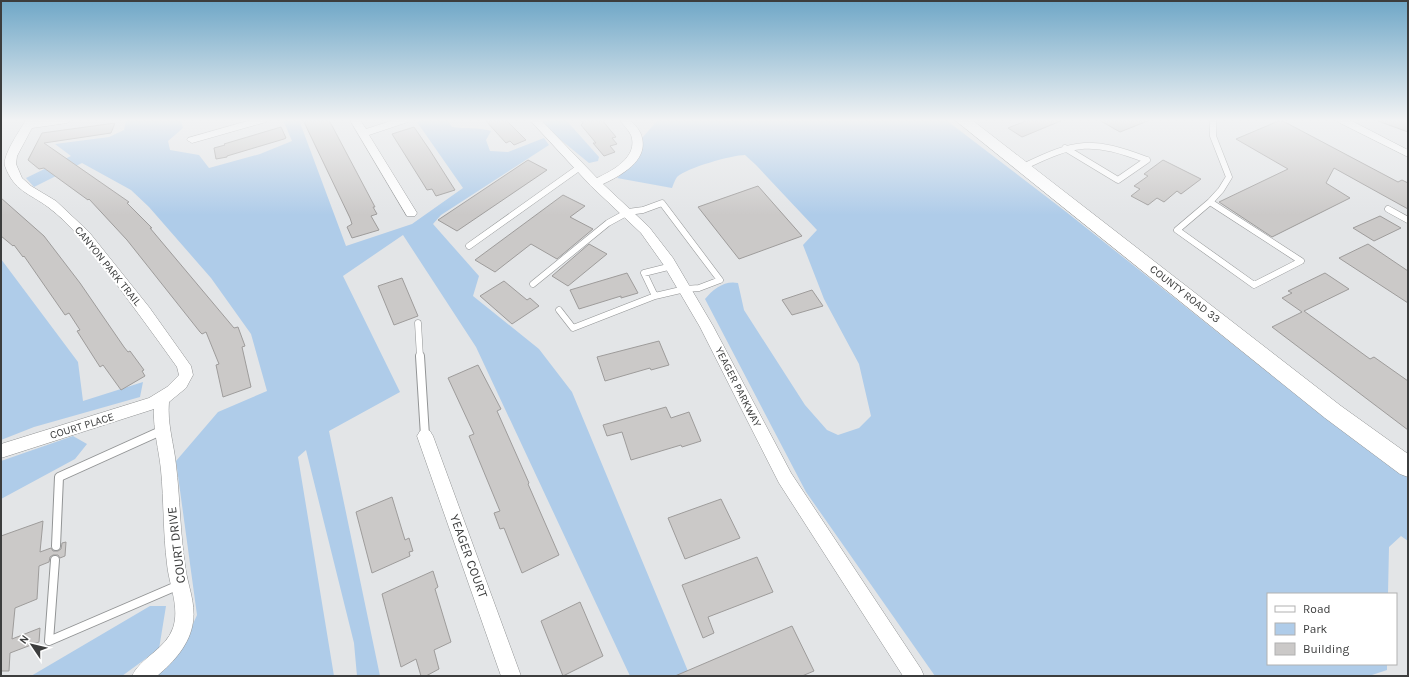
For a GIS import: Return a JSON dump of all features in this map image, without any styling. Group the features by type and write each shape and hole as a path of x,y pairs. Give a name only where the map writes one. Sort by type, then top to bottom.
{"street":[{"name":"CANYON PARK TRAIL","path":"13,152 10,164 17,180 27,189 52,204 85,235 144,310 184,366 186,375 184,380 162,400"},
{"path":"374,152 411,213"},
{"name":"YEAGER PARKWAY","path":"565,152 595,183 628,212 656,243 672,266 706,326 785,478 914,676"},
{"path":"595,183 617,172 634,156 635,152"},
{"name":"COUNTY ROAD 33","path":"1003,152 1333,412 1408,467"},
{"name":"COURT DRIVE","path":"142,676 168,653 182,630 185,610 172,529 168,461 160,411 162,400"},
{"name":"COURT PLACE","path":"1,452 162,400"},
{"name":"YEAGER COURT","path":"425,436 511,676"}],"lane":[{"path":"1023,167 1053,152"},
{"path":"1071,152 1118,180 1147,160 1126,152"},
{"path":"1209,202 1301,261 1254,286 1177,230 1209,202 1222,191 1228,183 1229,177 1219,152"},
{"path":"469,246 580,167"},
{"path":"533,284 608,223 628,212 643,210 662,203 720,280 699,288 685,289 655,296 573,328 559,310"},
{"path":"1388,209 1408,220"},
{"path":"655,296 644,273 672,266"},
{"path":"418,323 421,409 425,436"},
{"path":"56,546 59,477 163,430"},
{"path":"54,560 49,641 180,585"}],"green space":[{"path":"65,152 179,152 199,155 209,168 266,152 311,152 346,246 412,224 463,188 438,152 539,152 441,215 433,224 479,276 473,296 539,349 572,392 690,676 630,676 476,347 403,235 343,276 400,392 329,431 380,676 357,676 354,643 306,450 298,457 334,676 153,676 182,649 197,615 176,461 218,412 267,391 251,334 211,278 149,207 131,190 82,163 34,187 26,178 71,156"},
{"path":"575,152 594,152 599,157 598,161 589,163"},
{"path":"640,152 987,152 1065,211 1313,408 1408,476 1408,541 1401,536 1389,547 1388,593 1267,593 1267,665 1387,665 1387,670 1369,676 935,676 806,492 705,299 724,284 733,282 738,283 744,310 805,405 827,430 838,435 859,428 871,416 859,364 824,299 803,245 817,230 745,155 699,166 682,173 677,177 672,188 617,178 635,161"},
{"path":"1,259 78,362 83,401 143,382 140,397 34,427 1,440"},
{"path":"73,436 87,444 75,459 1,499 1,461"},
{"path":"150,606 166,606 159,649 122,676 31,676"}],"building":[{"path":"32,152 56,152 129,202 127,203 152,228 150,228 234,328 238,327 245,346 242,347 251,387 223,397 216,365 219,364 206,332 202,334 200,332 127,240 89,199 88,200 44,168 39,169 28,160"},
{"path":"215,152 242,152 227,157 216,159"},
{"path":"318,152 346,152 375,207 373,207 377,214 371,216 379,230 352,238 347,227 352,224"},
{"path":"403,152 431,152 455,190 436,196 432,189 427,190"},
{"path":"600,152 615,152 604,156"},
{"path":"1258,152 1341,152 1398,182 1402,180 1408,183 1408,209 1334,168 1326,183 1350,198 1272,237 1219,202 1288,169"},
{"path":"528,160 547,170 457,231 438,220"},
{"path":"1163,160 1201,179 1181,194 1177,191 1164,202 1157,198 1148,205 1131,196 1140,189 1134,186 1148,176 1144,174"},
{"path":"758,186 802,236 739,259 698,207"},
{"path":"563,195 585,206 570,217 593,229 557,259 531,244 495,272 475,260"},
{"path":"1,198 44,236 80,283 124,347 128,352 130,351 144,370 142,371 145,376 121,390 103,365 100,367 77,331 80,330 69,313 65,315 24,256 23,257 14,245 13,246 1,236"},
{"path":"1380,216 1401,228 1374,241 1353,228"},
{"path":"589,244 607,254 568,286 552,276"},
{"path":"1368,244 1408,271 1408,303 1339,258"},
{"path":"627,273 638,293 621,298 621,296 579,309 570,290"},
{"path":"1325,273 1349,289 1304,311 1370,359 1374,357 1408,381 1408,430 1272,327 1302,312 1282,298 1292,293 1288,291"},
{"path":"402,278 418,316 394,325 378,286"},
{"path":"504,281 527,300 530,298 539,306 512,324 480,296"},
{"path":"812,290 823,306 792,315 782,300"},
{"path":"659,341 669,365 651,370 650,368 605,381 597,357"},
{"path":"478,365 501,409 497,411 559,555 522,573 504,528 500,529 494,513 500,511 469,436 474,434 448,378"},
{"path":"666,407 671,418 689,412 701,441 682,447 681,445 631,460 622,432 607,436 603,425"},
{"path":"392,497 405,540 409,538 413,551 409,552 410,556 372,573 356,512"},
{"path":"721,499 740,538 685,559 668,518"},
{"path":"43,521 40,552 51,548 53,551 58,551 61,549 62,543 66,542 65,556 60,558 58,555 53,555 50,557 49,562 39,566 37,599 15,608 12,639 40,628 39,642 10,653 9,671 1,671 1,536"},
{"path":"757,557 773,592 708,617 714,633 703,638 682,585"},
{"path":"433,571 438,587 435,589 451,642 434,650 439,669 426,676 421,676 416,659 401,667 382,594"},
{"path":"580,602 603,656 563,676 541,621"},
{"path":"792,626 814,671 802,676 675,676"}]}
